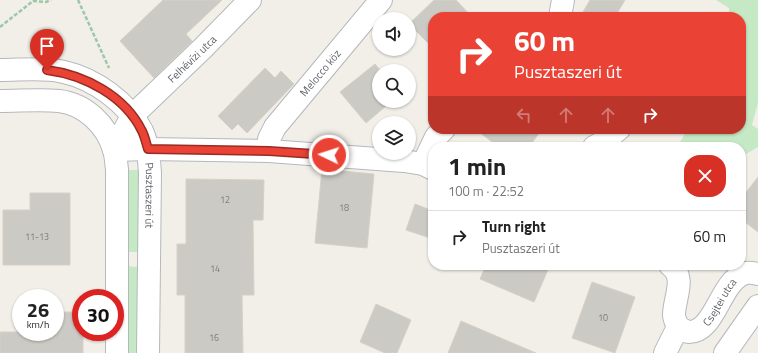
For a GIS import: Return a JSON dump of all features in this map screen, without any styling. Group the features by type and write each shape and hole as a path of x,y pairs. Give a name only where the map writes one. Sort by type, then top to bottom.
{"street":[{"name":"Felhévízi utca","path":"114,150 132,116 203,48 250,0"},
{"name":"Melocco köz","path":"269,151 269,140 275,127 381,0"},
{"path":"561,12 563,0"},
{"name":"Pusztaszeri út","path":"0,70 47,70 64,72 80,78 97,87 120,103 132,116 142,132 148,149 150,173 148,353"},
{"path":"0,101 60,101 77,106 93,117 105,130 114,150 117,169 117,353"},
{"path":"604,142 614,134"},
{"path":"114,150 148,149 269,151 404,161 428,167"},
{"path":"665,353 678,327 674,317 680,279 676,270"},
{"name":"Csejtei utca","path":"678,327 688,332 697,331 705,324 733,281 743,274 758,274"},
{"path":"725,353 758,306"}],"path":[{"path":"0,27 33,1 46,2 51,0"},
{"path":"78,0 109,68 97,87"}],"green space":[{"path":"716,0 758,0 758,103 752,125 758,129 758,147 746,154 746,142 680,142 685,134 746,134 746,12 729,12 729,8"},
{"path":"125,170 138,170 138,252 125,252"},
{"path":"125,266 138,267 137,353 124,353"}],"building":[{"path":"163,0 222,0 186,34 192,41 154,78 120,41"},
{"path":"434,0 456,0 467,12 428,12 428,43 416,31 416,17"},
{"path":"590,0 625,0 618,12 583,12"},
{"path":"372,66 372,108 384,108 374,116 372,116 372,118 366,123 340,92"},
{"path":"265,68 275,78 281,71 294,84 247,133 238,124 232,130 218,116"},
{"path":"482,134 538,134 533,142 492,142"},
{"path":"322,169 374,174 367,248 315,243"},
{"path":"758,177 758,232 746,223 746,193"},
{"path":"186,179 264,180 263,220 253,220 254,295 242,295 243,353 185,353 185,295 177,295 177,244 186,244"},
{"path":"30,193 70,193 70,265 3,265 3,210 30,210"},
{"path":"415,204 428,209 428,237 406,230"},
{"path":"484,270 548,270 534,302 480,279"},
{"path":"592,282 635,297 615,353 572,338"},
{"path":"376,304 411,320 397,353 385,353 360,342"},
{"path":"64,312 72,312 72,341 83,341 83,353 0,353 0,332 12,332 12,341 64,341"},
{"path":"461,321 536,353 448,353"}],"route":[{"path":"47,70 64,72 80,78 97,87 120,103 132,116 142,132 148,149 269,151 329,155"}]}
